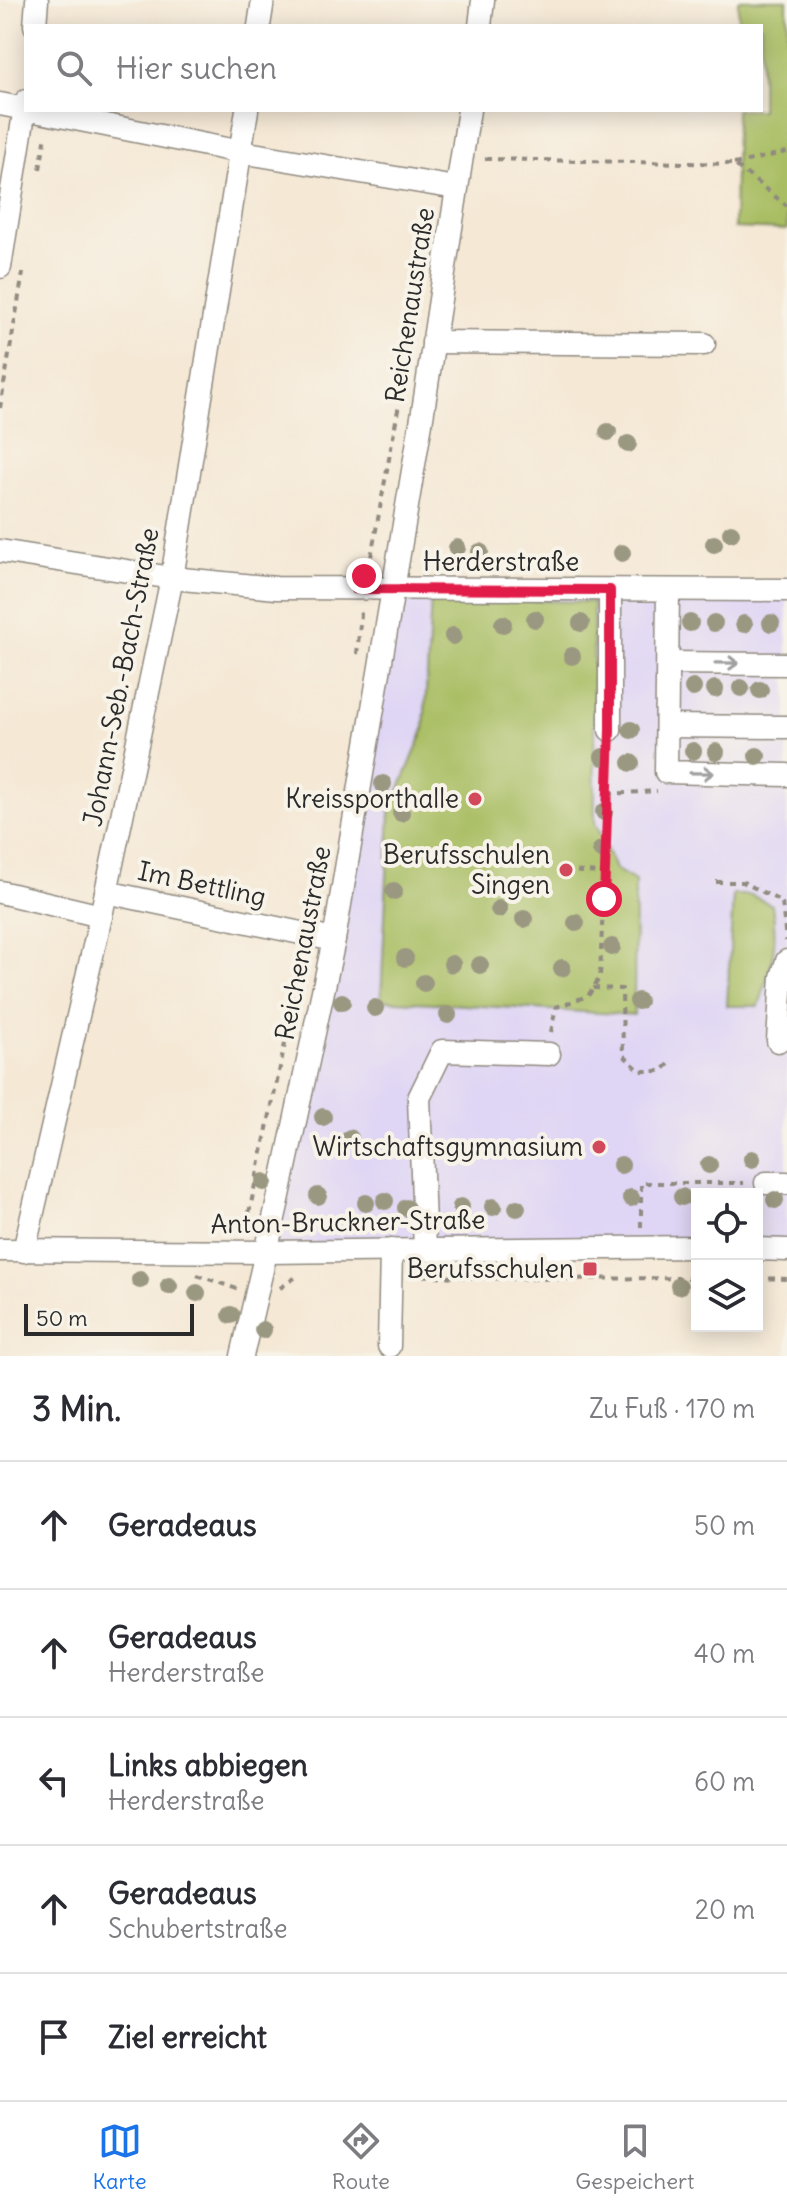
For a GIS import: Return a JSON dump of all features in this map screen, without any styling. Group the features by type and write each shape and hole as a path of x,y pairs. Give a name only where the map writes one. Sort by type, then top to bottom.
{"street":[{"path":"35,24 37,0"},
{"path":"259,24 263,0"},
{"path":"480,24 483,0"},
{"path":"0,104 24,110"},
{"path":"0,267 25,112"},
{"path":"35,112 241,152 456,188"},
{"name":"Johann-Seb.-Bach-Straße","path":"24,1251 101,916 172,578 247,112"},
{"name":"Reichenaustraße","path":"242,1356 334,940 469,112"},
{"path":"433,342 704,344"},
{"name":"Herderstraße","path":"0,551 172,578 276,588 787,590"},
{"name":"Herderstraße","path":"610,590 610,730"},
{"path":"668,590 666,772 787,775"},
{"path":"668,663 787,664"},
{"path":"667,726 787,727"},
{"path":"0,892 101,916"},
{"name":"Im Bettling","path":"106,892 334,940"},
{"path":"778,1041 782,977 787,961"},
{"path":"425,1249 419,1098 442,1051 549,1054"},
{"name":"Anton-Bruckner-Straße","path":"0,1250 267,1252 691,1247"},
{"path":"763,1249 787,1250"},
{"path":"389,1346 391,1250"}],"path":[{"path":"462,159 734,164 787,152"},
{"path":"734,164 787,206"},
{"path":"357,655 361,614 355,604 355,589 370,568 402,384"},
{"path":"549,1054 556,1007 588,996 600,977 610,730"},
{"path":"565,871 605,873"},
{"path":"249,1213 302,964 297,946 288,931 312,909 320,876"},
{"path":"716,882 743,882 782,902 787,942"},
{"path":"593,988 622,989 623,1055 640,1071 662,1071 670,1063"},
{"path":"641,1246 641,1183 777,1183"},
{"path":"391,1274 511,1279 691,1278"},
{"path":"191,1275 227,1287 272,1294 296,1275 312,1275"},
{"path":"763,1278 787,1279"}],"shaded area":[{"name":"Berufsschulen Singen","path":"393,589 787,590 787,1250 763,1249 763,1188 691,1188 691,1247 267,1252"}],"green space":[{"path":"738,0 787,0 787,230 734,228 736,112 763,112 763,24 738,24"},
{"path":"431,599 593,602 595,823 615,869 635,881 634,1015 381,1000 390,813 424,730"},
{"path":"733,895 751,895 772,905 774,945 759,1006 727,1006"}],"place":[{"name":"Kreissporthalle","path":"475,799"},
{"name":"Berufsschulen Singen","path":"566,870"},
{"name":"Wirtschaftsgymnasium","path":"599,1147"},
{"name":"Berufsschulen","path":"590,1269"}],"route":[{"path":"364,576 355,589 610,590 610,730 604,899"}]}
